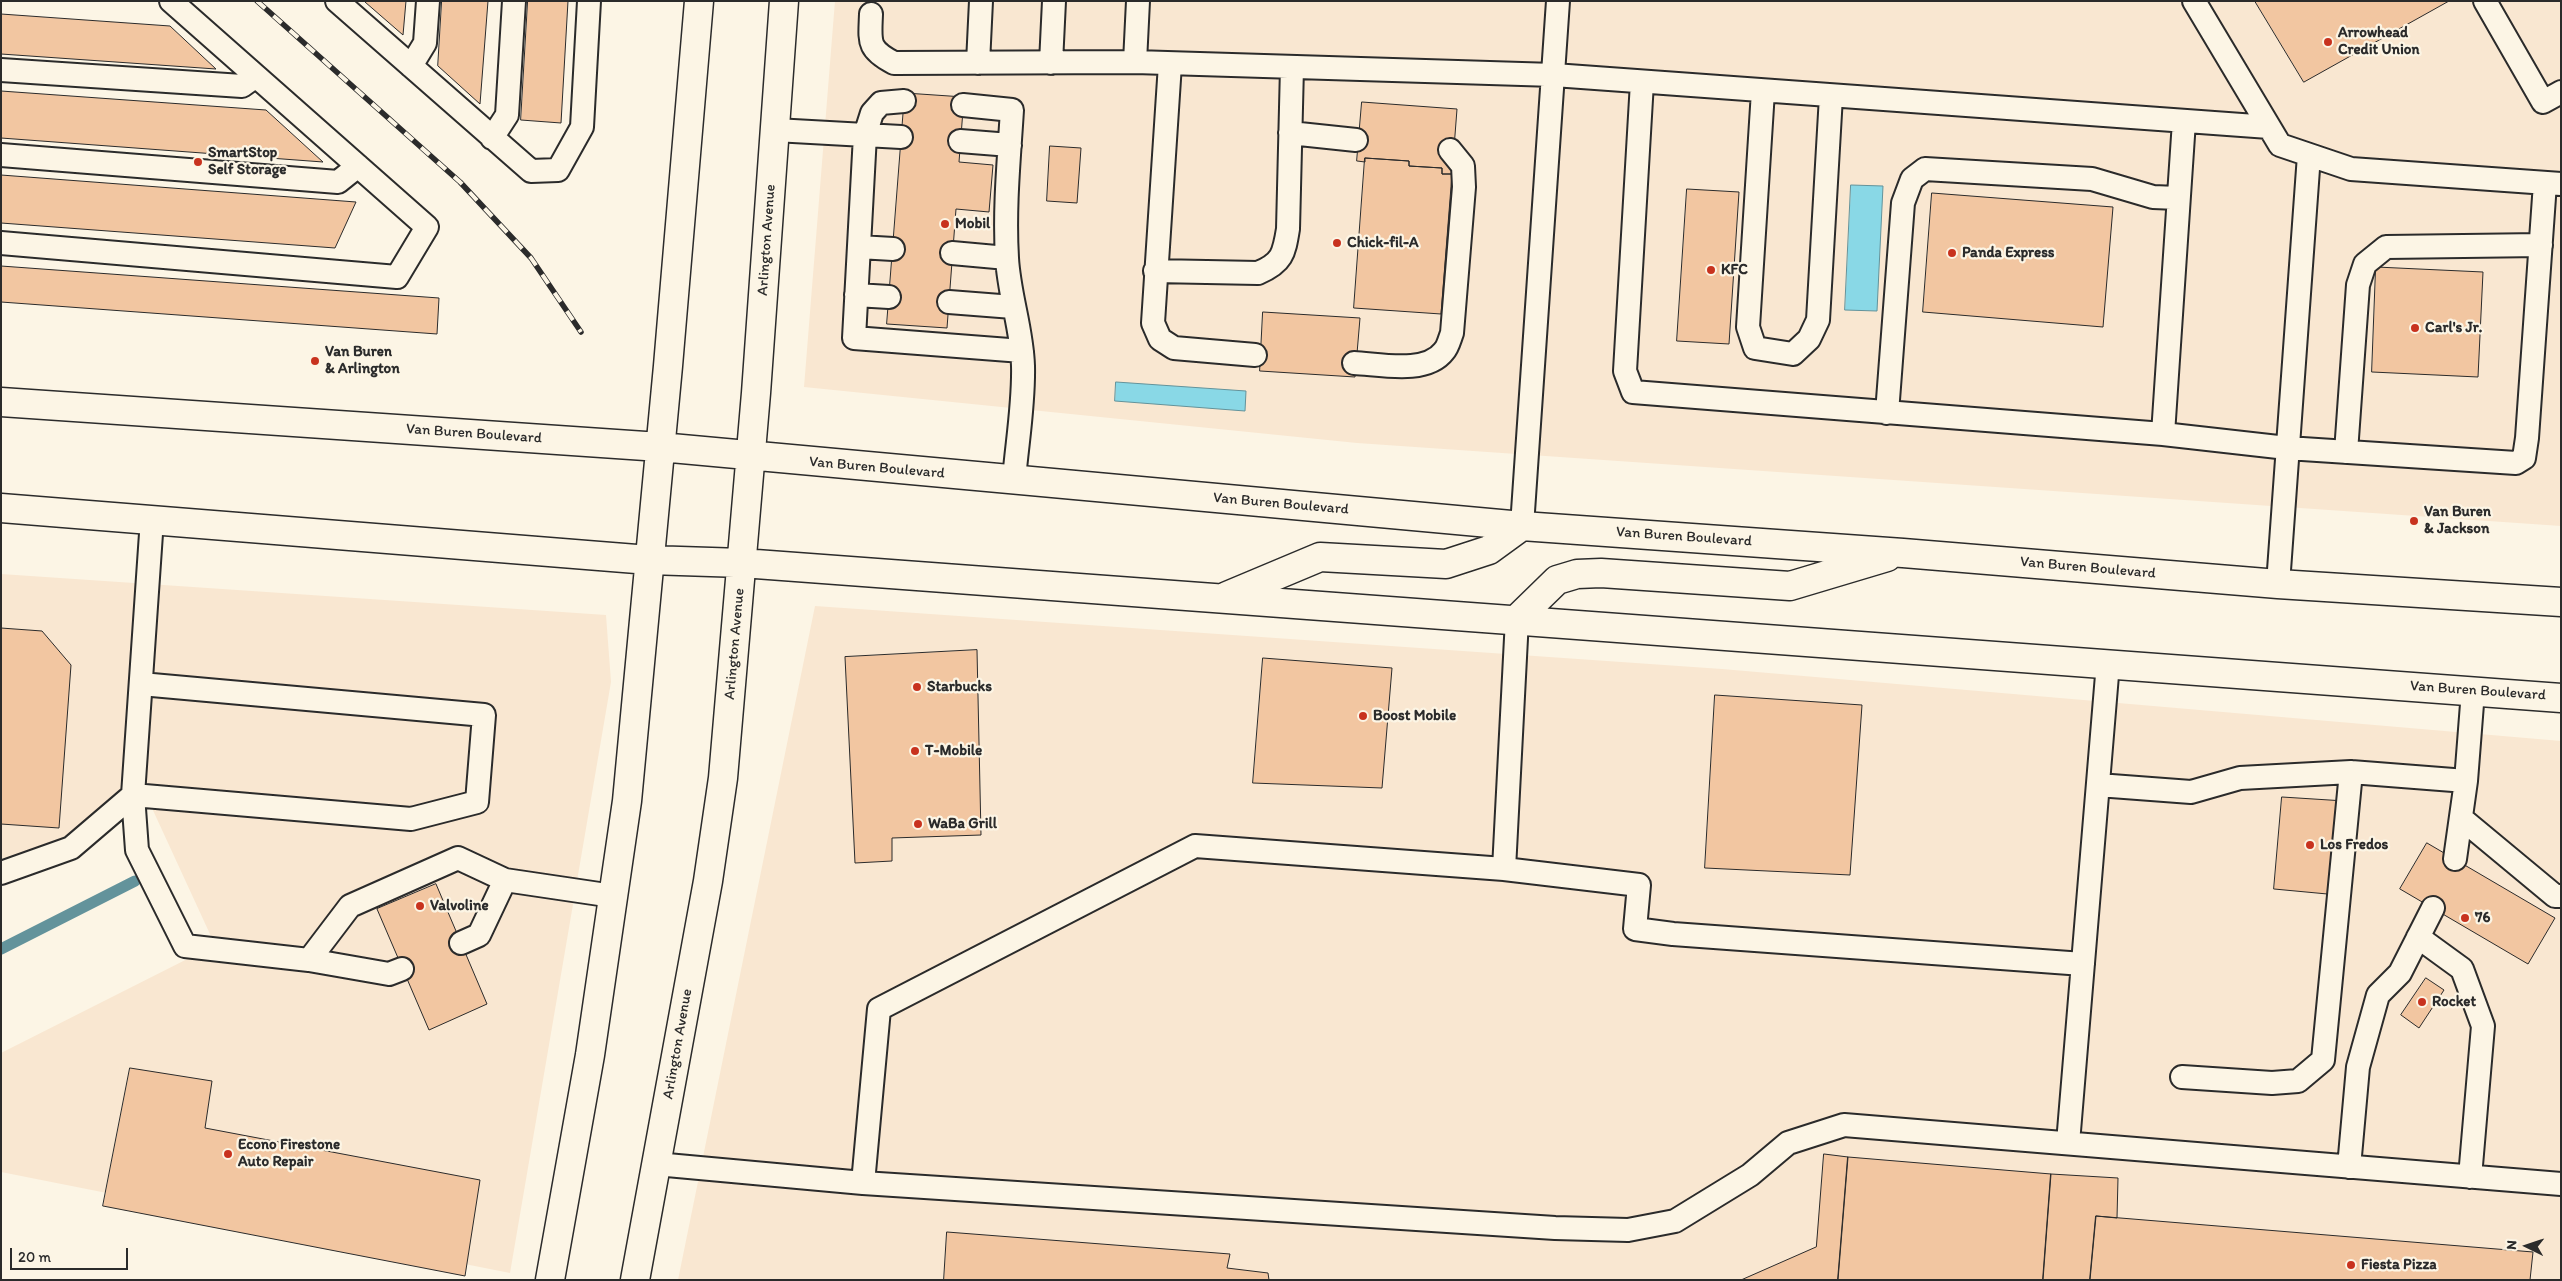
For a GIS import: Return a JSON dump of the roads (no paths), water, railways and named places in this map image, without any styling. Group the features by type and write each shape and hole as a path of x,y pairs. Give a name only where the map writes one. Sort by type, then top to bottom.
{"main road":[{"path":"550,1280 590,1055 627,801 699,1"},
{"name":"Arlington Avenue","path":"635,1280 708,881 723,778 751,457 784,1"},
{"name":"Van Buren Boulevard","path":"1,402 660,447 751,457 1522,526 1903,553 2278,584 2561,602"},
{"name":"Van Buren Boulevard","path":"1,508 649,560 742,563 1517,619 2561,698"},
{"path":"1223,598 1320,557 1402,563 1454,562 1489,550 1522,526"},
{"path":"1517,619 1557,580 1577,574 1601,573 1790,586 1903,553"}],"lane":[{"path":"1,243 396,277 427,227 171,1"},
{"path":"411,66 425,43 428,1"},
{"path":"492,138 507,115 514,1"},
{"path":"341,2 531,171 558,170 582,126 589,1"},
{"path":"978,64 981,1"},
{"path":"1051,63 1054,1"},
{"path":"1135,62 1138,1"},
{"path":"1522,526 1558,1"},
{"path":"1642,82 1625,371 1633,392 2163,434 2287,448 2516,463 2524,458 2541,246 2553,183 2351,169 2280,145 2194,1"},
{"path":"2485,1 2543,102 2561,92"},
{"path":"871,14 870,38 877,54 894,63 1135,62 1554,75 2268,127"},
{"path":"1170,64 1153,323 1160,339 1174,348 1190,351 1255,355"},
{"path":"1155,271 1258,273 1273,267 1285,251 1288,229 1292,67"},
{"path":"1,70 242,86 256,76"},
{"path":"1763,91 1748,327 1755,348 1777,353 1793,354 1809,339 1818,320 1831,96"},
{"path":"904,101 882,103 872,113 865,135 854,338 1022,350"},
{"path":"963,105 1012,110 1006,200 1007,258 1013,307 1022,338 1023,370 1014,480"},
{"path":"2163,434 2184,121"},
{"path":"775,130 902,137"},
{"path":"1290,133 1356,140"},
{"path":"960,141 1010,145"},
{"path":"1354,363 1416,366 1432,361 1445,351 1452,333 1464,187 1463,166 1450,150"},
{"path":"1,155 338,182 358,166"},
{"path":"2278,584 2308,155"},
{"path":"1887,413 1903,203 1912,178 1925,169 2092,179 2153,196 2178,198"},
{"path":"2346,452 2358,285 2365,264 2386,247 2541,246"},
{"path":"859,247 893,249"},
{"path":"952,253 1007,258"},
{"path":"856,295 889,297"},
{"path":"949,302 1013,307"},
{"path":"152,520 133,795 137,850 185,946 310,960 388,974 402,969"},
{"path":"1504,869 1517,619"},
{"path":"2068,1143 2108,663"},
{"path":"1,872 71,848 133,795 410,819 477,802 484,714 141,684"},
{"path":"2455,860 2466,782 2473,691"},
{"path":"2098,785 2191,792 2240,778 2351,772 2466,782"},
{"path":"2182,1077 2272,1083 2298,1081 2323,1060 2351,772"},
{"path":"2460,818 2556,896 2561,896"},
{"path":"863,1183 879,1009 1195,846 1504,869 1639,884 1635,929 1673,934 2083,964"},
{"path":"310,960 350,906 458,858 506,880 613,896"},
{"path":"461,943 479,935 506,880"},
{"path":"2349,1167 2358,1067 2378,995 2400,973 2432,908"},
{"path":"2418,937 2462,969 2483,1026 2470,1177"},
{"path":"656,1164 863,1183 1555,1228 1628,1230 1675,1221 1750,1175 1788,1143 1844,1125 2561,1184"}],"water":[{"path":"1851,185 1883,186 1877,311 1845,310"},
{"path":"1116,382 1246,391 1245,411 1115,401"}],"waterway":[{"path":"1,949 135,881"}],"railway":[{"path":"257,1 460,182 531,258 581,332"}],"place":[{"name":"Arrowhead Credit Union","path":"2328,42"},
{"name":"SmartStop Self Storage","path":"198,162"},
{"name":"Mobil","path":"945,224"},
{"name":"Chick-fil-A","path":"1337,243"},
{"name":"Panda Express","path":"1952,253"},
{"name":"KFC","path":"1711,270"},
{"name":"Carl's Jr.","path":"2415,328"},
{"name":"Van Buren & Arlington","path":"315,361"},
{"name":"Van Buren & Jackson","path":"2414,521"},
{"name":"Starbucks","path":"917,687"},
{"name":"Boost Mobile","path":"1363,716"},
{"name":"T-Mobile","path":"915,751"},
{"name":"WaBa Grill","path":"918,824"},
{"name":"Los Fredos","path":"2310,845"},
{"name":"Valvoline","path":"420,906"},
{"name":"76","path":"2465,918"},
{"name":"Rocket","path":"2422,1002"},
{"name":"Econo Firestone Auto Repair","path":"228,1154"},
{"name":"Fiesta Pizza","path":"2351,1265"}]}
